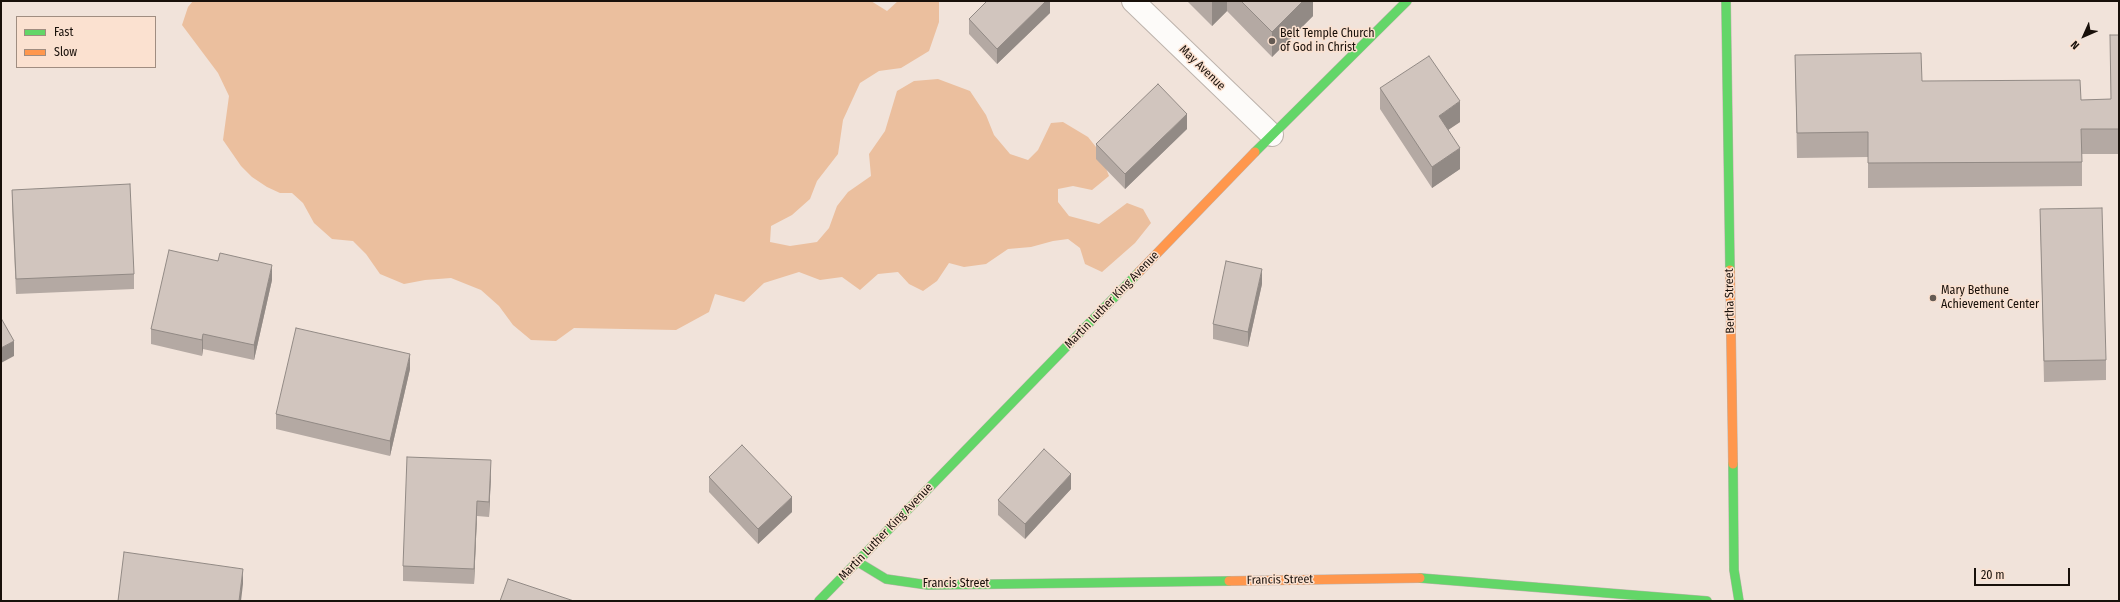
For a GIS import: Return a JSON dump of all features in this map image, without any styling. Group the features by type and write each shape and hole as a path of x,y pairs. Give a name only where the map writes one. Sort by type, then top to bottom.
{"street":[{"name":"May Avenue","path":"1133,1 1272,135"},
{"name":"Martin Luther King Avenue","path":"819,601 1272,135 1407,1"},
{"name":"Bertha Street","path":"1726,1 1734,562 1739,601"},
{"name":"Francis Street","path":"858,562 872,572 886,579 928,585 1415,578 1707,601"}],"shaded area":[{"path":"193,1 871,1 887,11 898,1 939,1 939,22 929,51 901,68 879,71 860,83 843,120 838,154 817,181 810,199 792,215 771,226 770,242 790,246 817,242 829,228 837,206 848,192 871,176 869,154 885,131 897,91 914,81 938,79 970,91 986,115 994,135 1010,154 1028,160 1038,150 1051,123 1063,122 1088,137 1100,152 1109,176 1092,190 1073,186 1058,189 1058,202 1069,216 1099,224 1127,203 1143,209 1151,223 1135,243 1102,272 1085,264 1080,248 1068,239 1053,241 1031,247 1008,249 986,264 964,267 949,263 937,281 923,291 909,284 898,272 878,274 860,290 842,277 820,280 799,272 764,283 744,302 715,294 709,312 676,330 574,328 556,341 531,340 513,325 499,306 481,290 451,278 425,280 404,284 380,274 366,254 353,241 332,239 314,223 303,203 292,193 280,193 267,187 252,177 241,166 223,140 229,96 218,73 182,25 188,7"}],"building":[{"path":"987,1 1046,1 997,49 969,19"},
{"path":"1241,1 1303,1 1272,32"},
{"path":"2110,35 2119,35 2119,129 2081,129 2082,162 1868,163 1868,132 1797,133 1795,55 1921,53 1922,81 2080,80 2081,100 2111,99"},
{"path":"1429,56 1460,101 1439,116 1460,148 1432,167 1380,88"},
{"path":"1158,84 1187,114 1125,174 1096,144"},
{"path":"130,184 134,274 16,279 12,190"},
{"path":"2102,208 2106,360 2044,361 2040,209"},
{"path":"169,250 218,261 220,253 272,265 254,345 203,334 202,340 151,329"},
{"path":"1226,261 1262,269 1248,332 1213,324"},
{"path":"1,318 14,341 1,348"},
{"path":"296,328 410,354 390,441 276,414"},
{"path":"742,445 792,497 758,529 709,477"},
{"path":"1044,449 1071,474 1025,524 998,500"},
{"path":"407,457 491,460 489,502 477,501 474,569 403,566"},
{"path":"124,552 243,569 239,601 118,601"},
{"path":"508,579 574,601 500,601"}],"traffic: fast":[{"path":"1255,152 1407,1"},
{"path":"1726,1 1730,270"},
{"path":"819,601 1139,272"},
{"path":"1733,464 1734,570 1739,601"},
{"path":"858,562 886,579 928,585 1229,581"},
{"path":"1420,578 1707,601"}],"traffic: slow":[{"path":"1139,272 1255,152"},
{"path":"1730,270 1733,464"},
{"path":"1229,581 1420,578"}],"place":[{"name":"Belt Temple Church of God in Christ","path":"1272,41"},
{"name":"Mary Bethune Achievement Center","path":"1933,298"}]}
